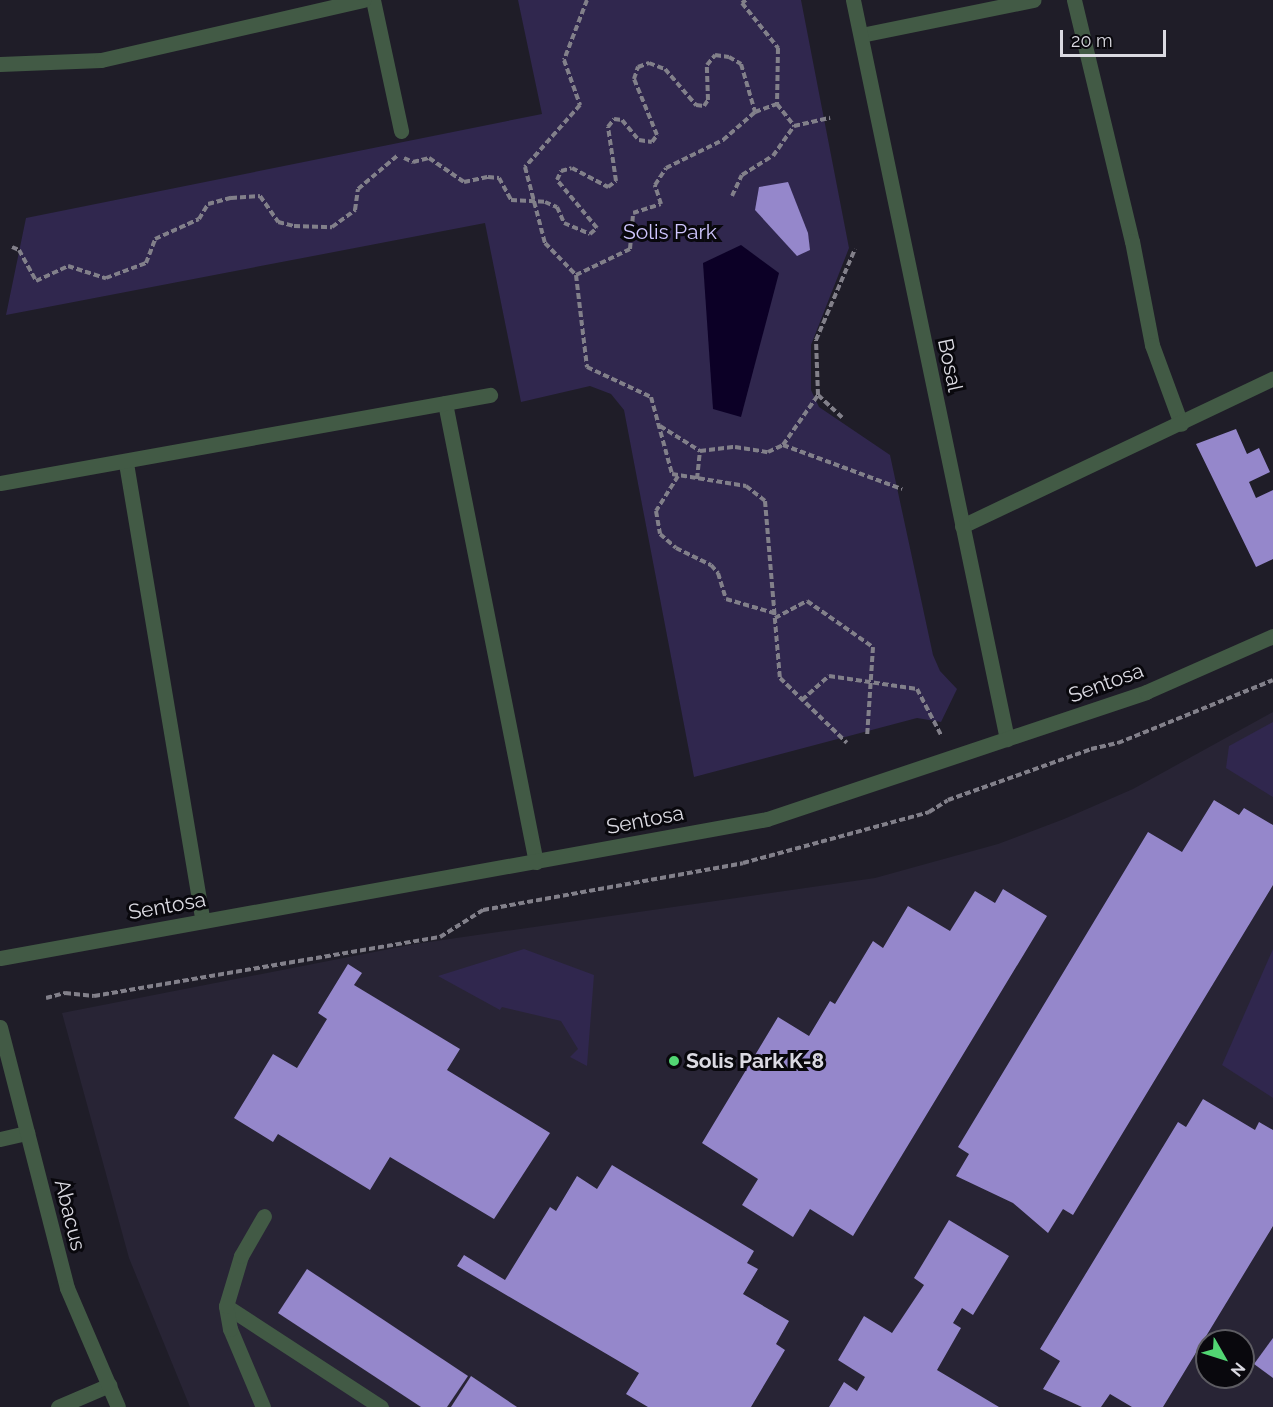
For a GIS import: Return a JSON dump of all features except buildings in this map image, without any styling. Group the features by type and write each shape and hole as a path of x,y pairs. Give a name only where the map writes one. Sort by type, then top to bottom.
{"street":[{"path":"0,64 101,60 363,0"},
{"path":"373,0 401,131"},
{"name":"Bosal","path":"853,0 1007,739"},
{"path":"861,35 1033,0"},
{"path":"1074,0 1132,241 1152,345 1182,424"},
{"path":"962,526 1182,424 1273,378"},
{"path":"0,483 126,463 490,395"},
{"path":"445,403 536,862"},
{"path":"126,463 203,921"},
{"name":"Sentosa","path":"0,958 767,819 1146,692 1273,636"},
{"name":"Abacus","path":"0,1026 67,1287 118,1407"},
{"path":"0,1139 27,1133"},
{"path":"263,1407 230,1329 226,1306 241,1256 264,1216"},
{"path":"226,1306 381,1407"},
{"path":"58,1407 109,1385"}],"path":[{"path":"587,0 564,60 580,105 525,167 544,243 576,275 587,367 651,398 672,474 746,486 765,501 780,678 847,743"},
{"path":"746,0 742,3 778,48 777,104 794,126"},
{"path":"12,247 19,250 36,281 68,266 106,278 147,263 155,239 199,219 208,204 231,198 260,196 278,222 294,226 332,227 356,210 358,189 398,155 414,162 429,158 464,182 488,177 499,178 511,200 545,202 557,207 564,223 580,232 590,234 597,228 557,180 561,171 572,168 608,187 616,181 608,127 614,119 622,120 639,140 652,142 657,135 634,79 638,67 650,63 664,69 696,105 704,106 708,100 707,64 715,55 729,57 741,64 755,112"},
{"path":"576,275 630,249 633,213 661,204 655,185 666,168 740,126 755,112 777,104"},
{"path":"732,196 742,175 773,156 794,126 830,118"},
{"path":"659,425 700,451 735,447 768,452 783,445 818,395 816,340 855,249"},
{"path":"818,395 842,417"},
{"path":"783,445 902,489"},
{"path":"697,478 700,451"},
{"path":"678,476 656,511 660,534 676,548 711,565 718,573 726,599 774,616 807,601 873,647 867,737"},
{"path":"802,700 830,676 917,689 940,735"},
{"path":"989,777 992,785"}],"shaded area":[{"path":"741,245 779,273 741,417 713,409 703,263"},
{"name":"Solis Park K-8","path":"1273,712 1273,1407 190,1407 129,1258 62,1013 415,944 875,878 998,844 1133,789"}],"green space":[{"name":"Solis Park","path":"518,0 801,0 849,248 811,345 811,390 819,407 890,455 933,655 940,671 957,689 941,722 917,718 694,777 624,410 611,394 590,386 521,402 485,223 6,315 26,218 542,114"},
{"path":"1273,722 1273,797 1226,768 1229,746"},
{"path":"524,949 594,975 587,1066 570,1057 578,1049 561,1021 502,1007 500,1010 438,976"},
{"path":"1273,949 1273,1098 1222,1065"}],"place":[{"name":"Solis Park K-8","path":"674,1061"}]}
